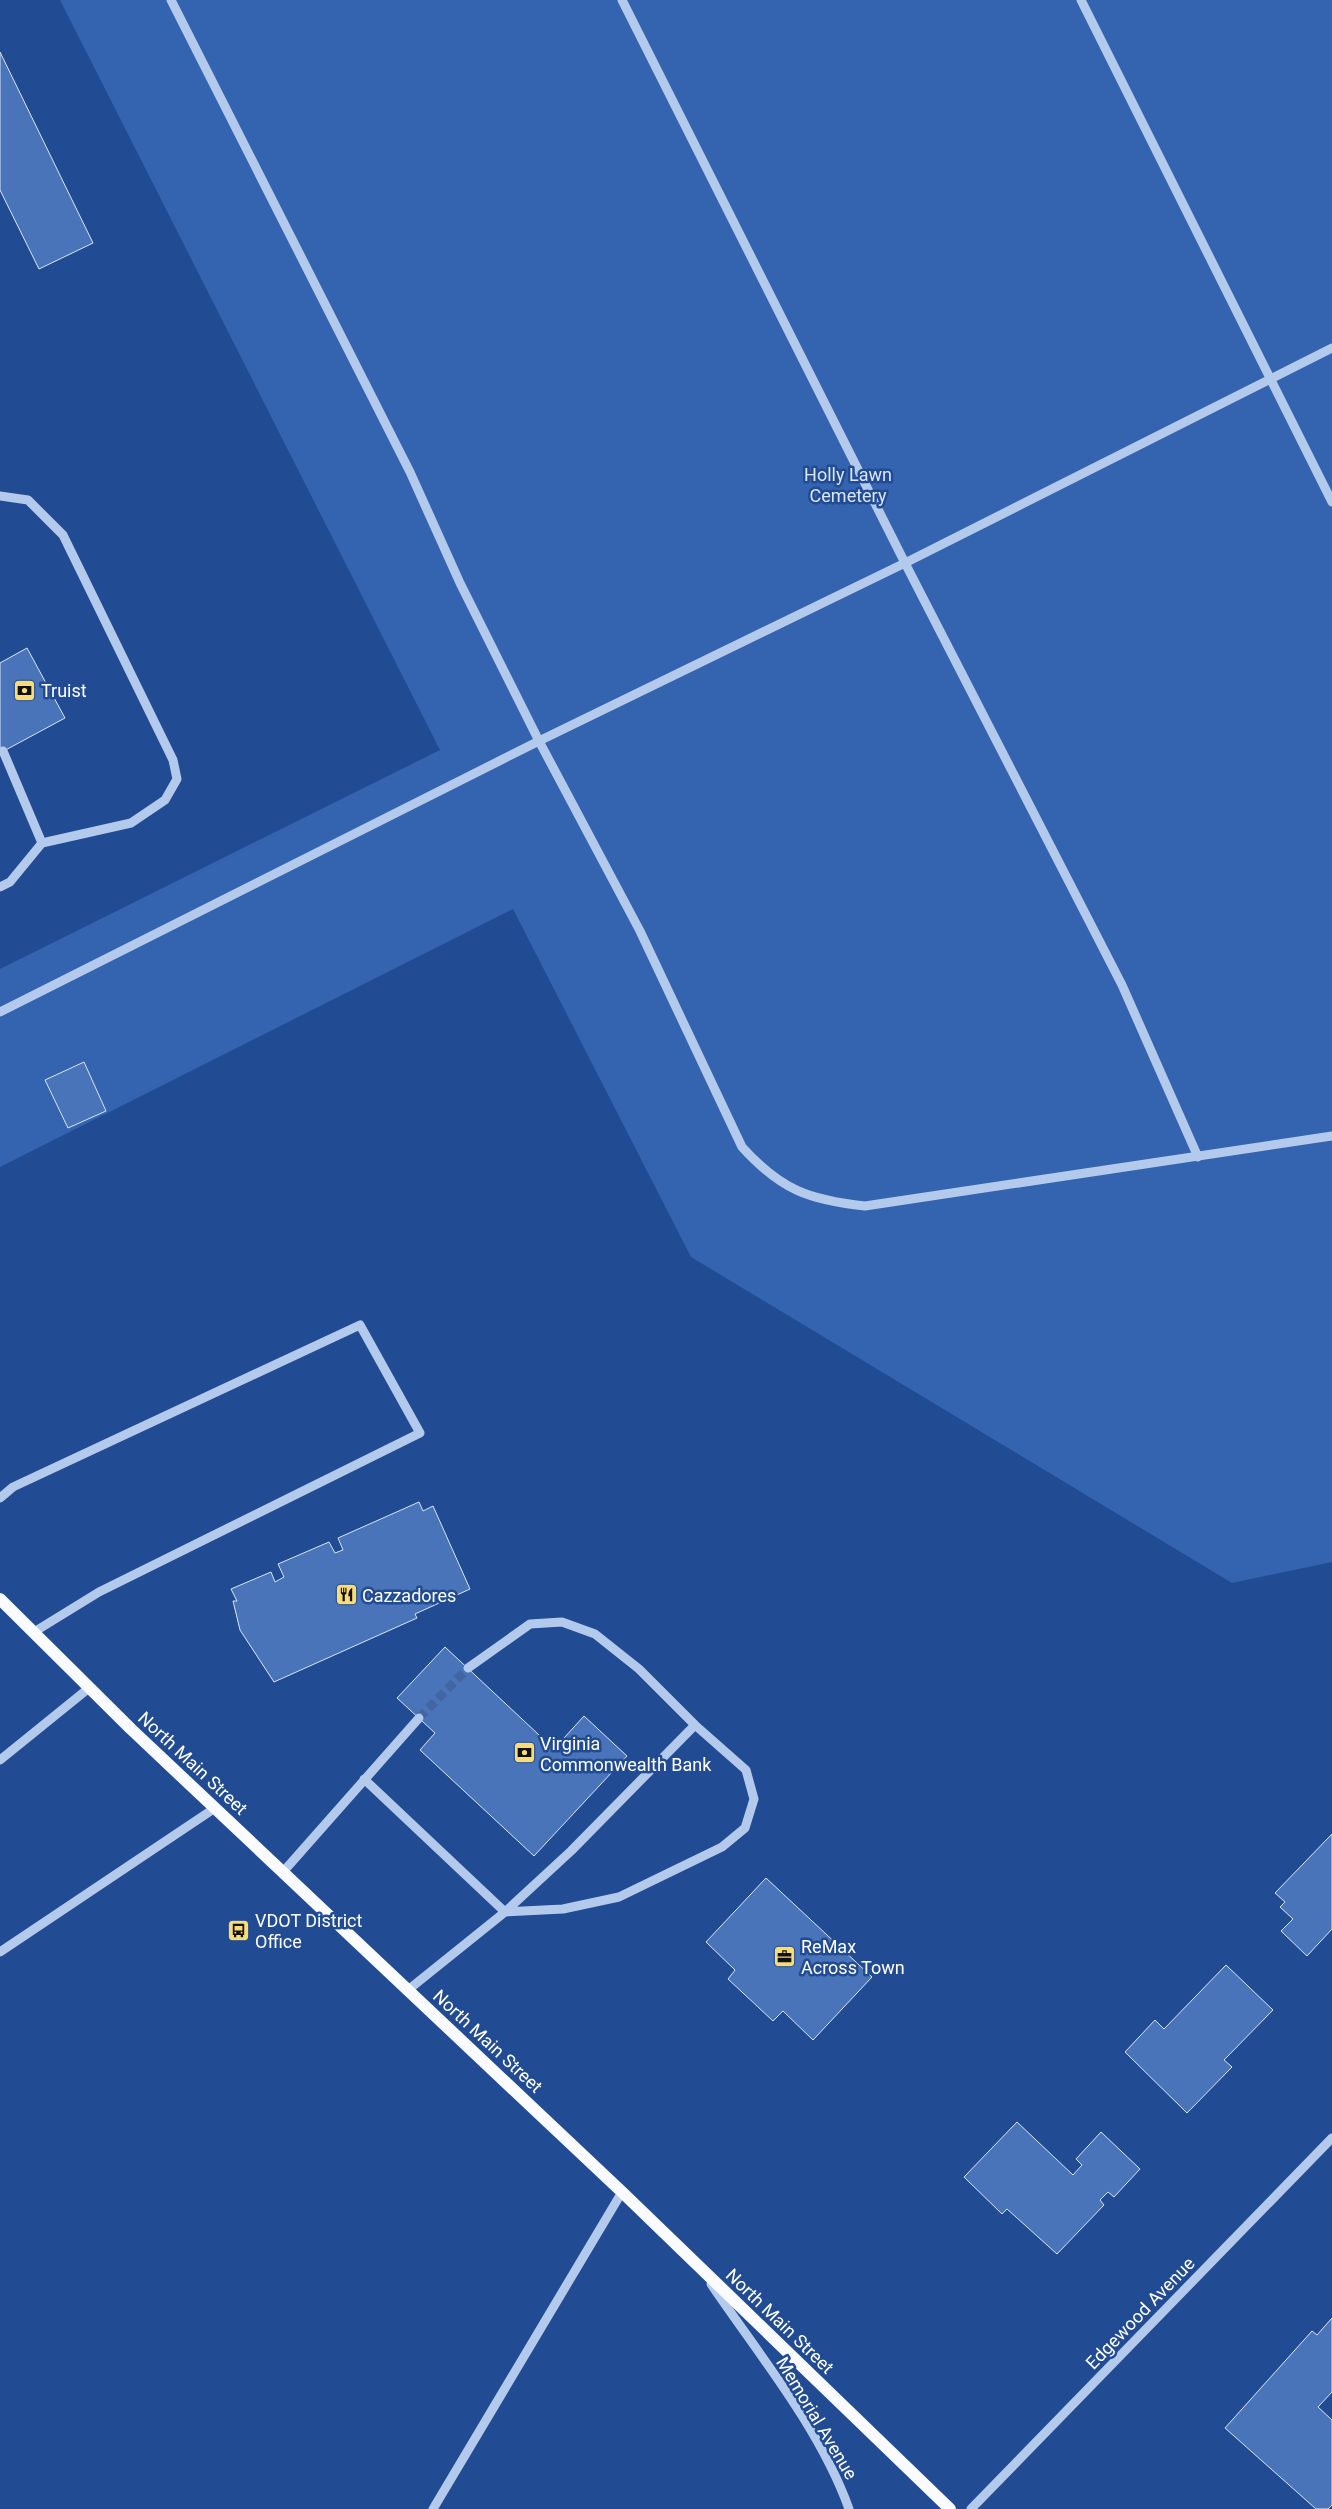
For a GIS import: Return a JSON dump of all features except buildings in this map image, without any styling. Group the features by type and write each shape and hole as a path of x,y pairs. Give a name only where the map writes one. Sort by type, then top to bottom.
{"main road":[{"name":"North Main Street","path":"0,1599 89,1688 622,2192 950,2509"}],"street":[{"path":"171,0 410,472 460,583 539,741 640,931 742,1147 758,1165 790,1188 826,1202 865,1206 1332,1136"},
{"path":"622,0 905,563 1122,985 1198,1157"},
{"path":"1082,0 1269,380 1332,502"},
{"path":"0,1012 539,741 905,563 1332,348"},
{"path":"0,496 28,500 63,535 173,760 177,779 165,800 131,824 42,843 10,882 0,887"},
{"path":"3,752 42,843"},
{"path":"0,1498 13,1487 360,1325 420,1433 99,1592 34,1632"},
{"path":"364,1779 505,1912 563,1909 619,1897 722,1848 745,1828 754,1799 746,1770 695,1725 638,1669 595,1634 562,1622 530,1624 468,1668"},
{"path":"0,1760 89,1688"},
{"path":"283,1872 419,1718"},
{"path":"408,1990 505,1912 571,1851 695,1725"},
{"path":"0,1952 215,1808"},
{"name":"Edgewood Avenue","path":"971,2509 1332,2138"},
{"path":"433,2509 622,2192"},
{"name":"Memorial Avenue","path":"702,2271 804,2422 837,2476 849,2509"}],"green space":[{"name":"Holly Lawn Cemetery","path":"60,0 1332,0 1332,1562 1232,1583 691,1257 513,909 0,1167 0,969 440,750"}],"tunnel":[{"path":"419,1718 468,1668"}],"place":[{"name":"Truist","path":"25,690"},
{"name":"Cazzadores","path":"346,1595"},
{"name":"Virginia Commonwealth Bank","path":"524,1753"},
{"name":"VDOT District Office","path":"239,1930"},
{"name":"ReMax Across Town","path":"785,1956"}]}
